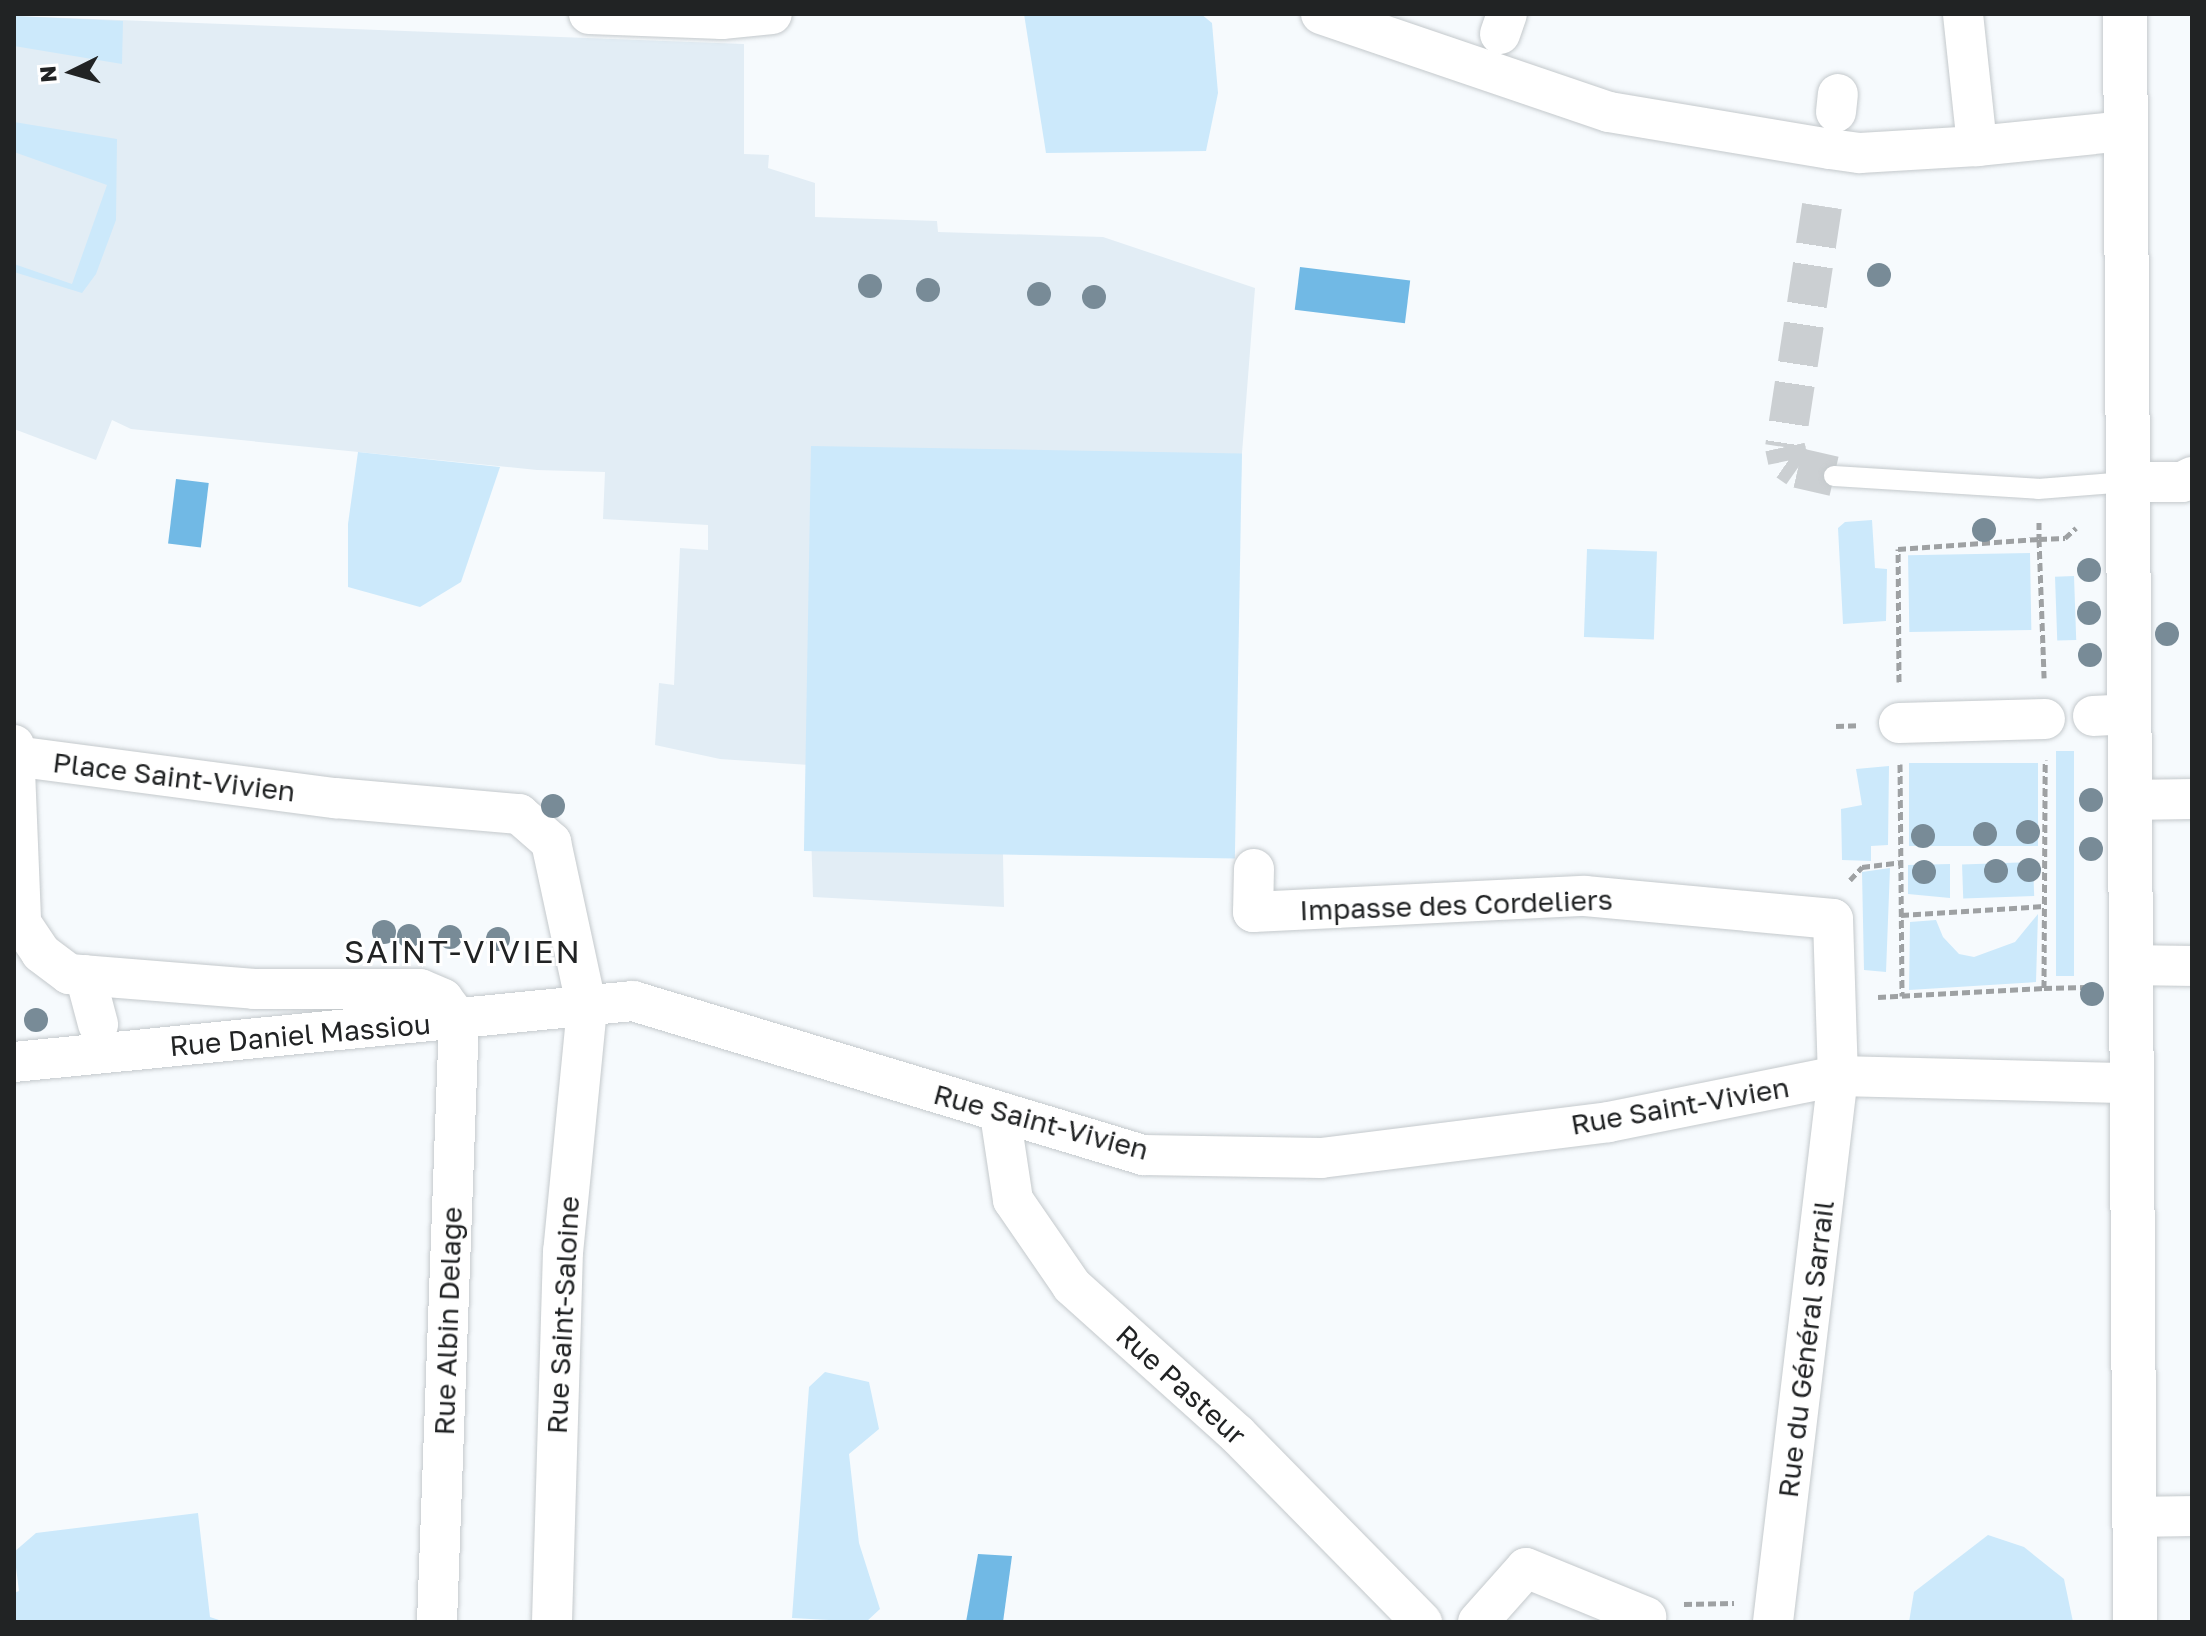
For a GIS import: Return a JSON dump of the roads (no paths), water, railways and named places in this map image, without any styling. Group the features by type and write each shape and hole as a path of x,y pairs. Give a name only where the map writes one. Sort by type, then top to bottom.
{"main road":[{"path":"2125,14 2127,482 2111,715 2129,800 2135,1622"}],"street":[{"path":"589,14 722,19 772,14"},
{"path":"1321,14 1496,44 1609,112 1833,134 1860,153 1977,146 2125,131"},
{"path":"1963,14 1977,146"},
{"path":"2127,482 2182,482 2192,477"},
{"path":"1899,723 2045,719"},
{"name":"Place Saint-Vivien","path":"459,1020 443,999 420,989 254,989 69,974 41,953 21,923 15,753 335,798 519,814 551,842 587,1008"},
{"path":"2129,800 2192,799"},
{"name":"Impasse des Cordeliers","path":"1254,869 1253,912 1585,896 1833,919 1838,1076"},
{"path":"2130,965 2192,966"},
{"path":"85,975 98,1024"},
{"name":"Rue Saint-Vivien","path":"587,1008 633,1001 1143,1155 1321,1158 1609,1122 1838,1076 2131,1083"},
{"name":"Rue Daniel Massiou","path":"14,1062 587,1008"},
{"name":"Rue Saint-Saloine","path":"552,1622 563,1251 587,1008"},
{"name":"Rue Albin Delage","path":"437,1622 459,1020"},
{"name":"Rue du Général Sarrail","path":"1773,1622 1838,1076"},
{"name":"Rue Pasteur","path":"1000,1114 1013,1200 1072,1286 1237,1434 1422,1622"},
{"path":"2134,1517 2192,1516"},
{"path":"1478,1622 1526,1568 1646,1617"}],"lane":[{"path":"1834,476 2038,489 2127,482"}],"water":[{"path":"1300,267 1410,281 1405,323 1295,310"},
{"path":"176,479 209,483 201,548 168,544"},
{"path":"978,1554 1012,1556 1003,1622 966,1622"}],"tunnel":[{"path":"1822,206 1785,447 1788,461 1798,468 1834,476"}],"district":[{"name":"SAINT-VIVIEN","path":"463,951"}]}
